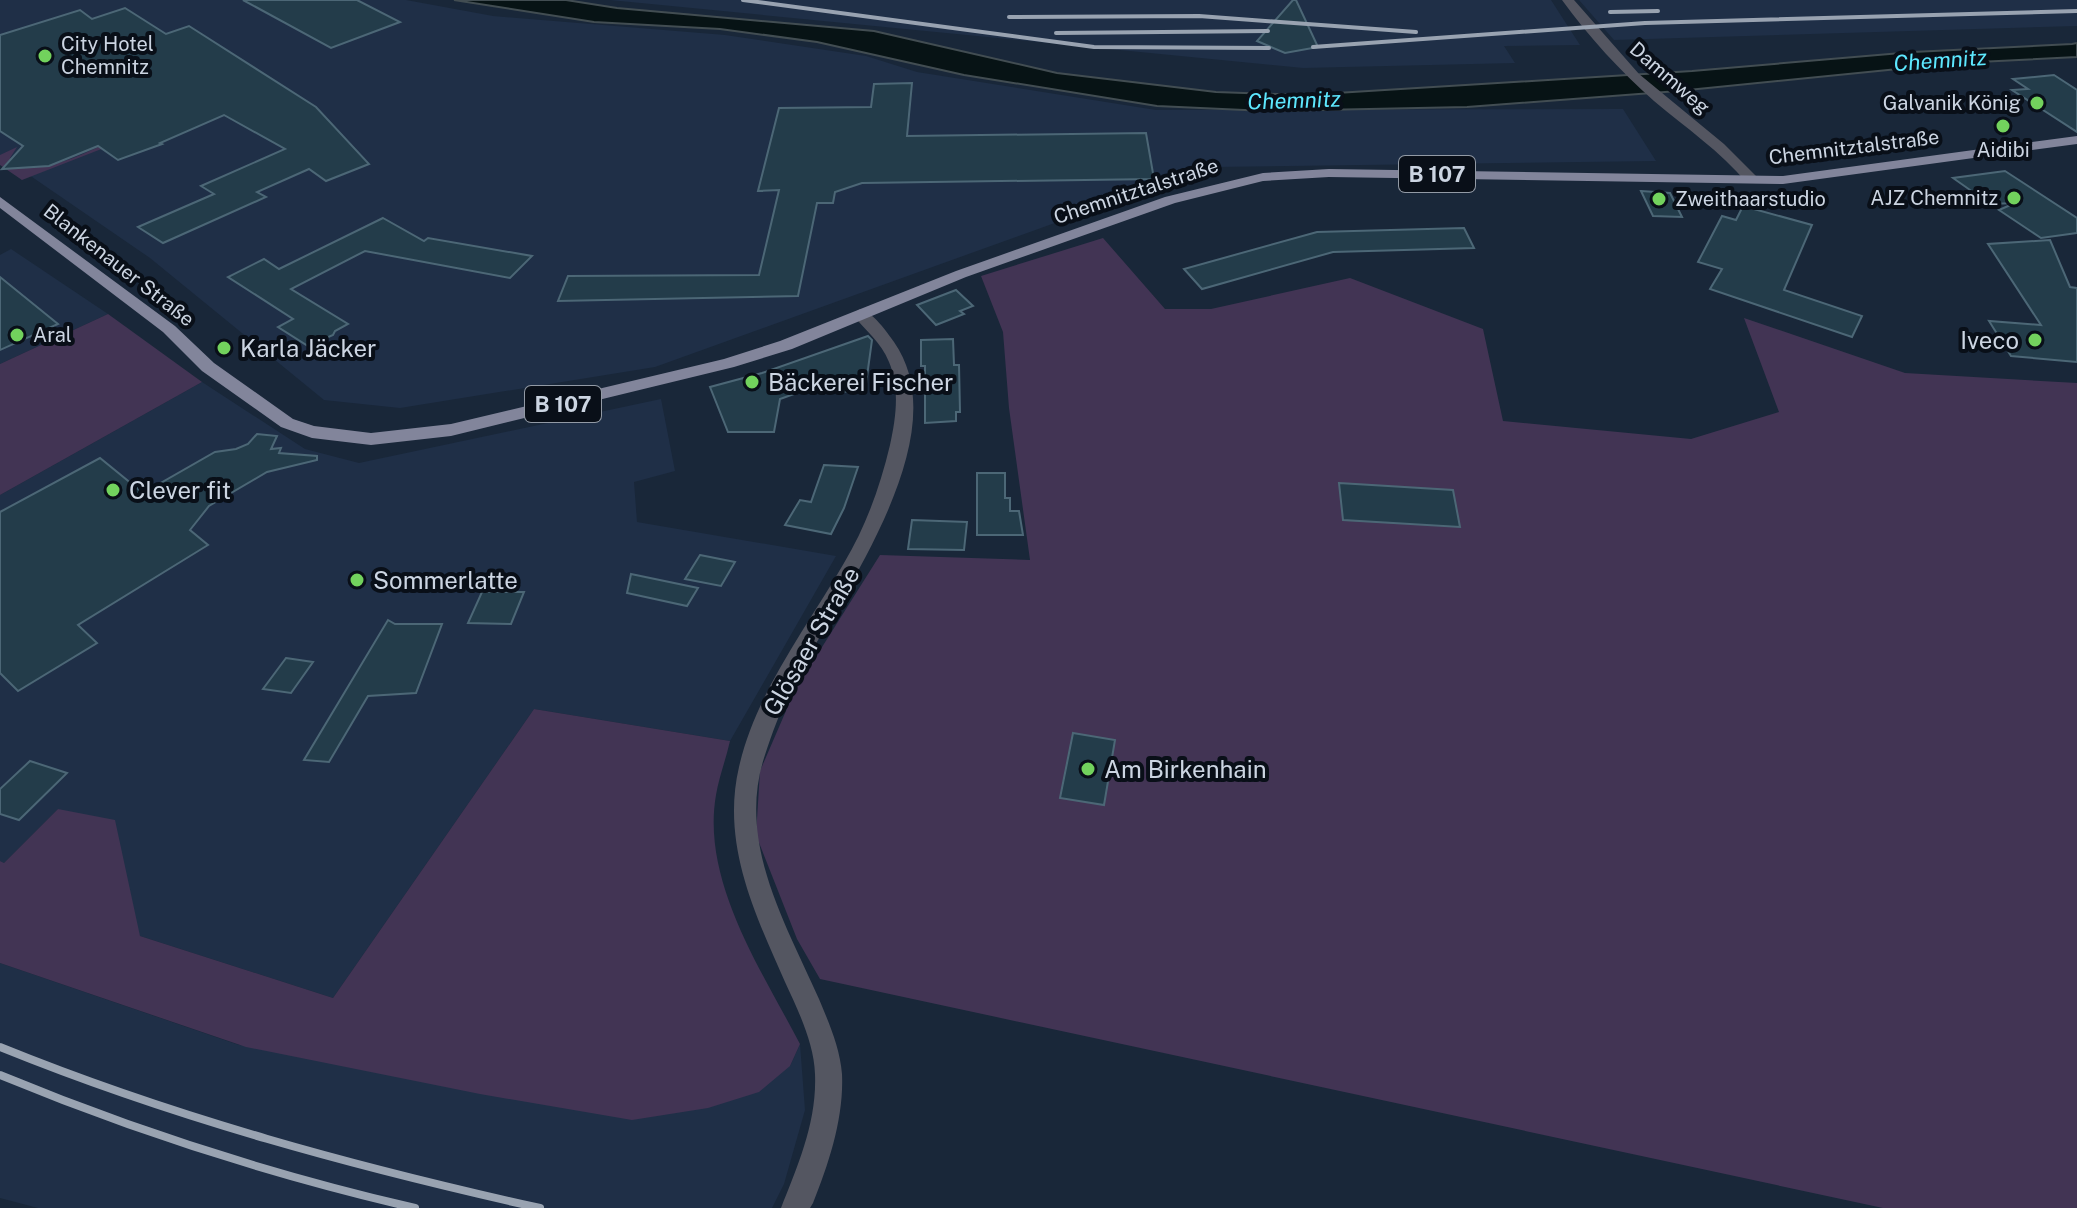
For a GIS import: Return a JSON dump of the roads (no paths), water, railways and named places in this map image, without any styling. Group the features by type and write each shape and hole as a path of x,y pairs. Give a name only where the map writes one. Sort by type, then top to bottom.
{"main road":[{"name":"Chemnitztalstraße","path":"287,423 312,432 371,439 451,430 741,360 786,345 961,274 1170,200 1263,177 1329,173 1752,180 1826,176 2077,140"},
{"name":"Blankenauer Straße","path":"0,201 169,329 208,367 287,423"}],"street":[{"name":"Dammweg","path":"1568,0 1594,35 1627,69 1727,154 1752,180"},
{"name":"Glösaer Straße","path":"795,1208 821,1131 827,1101 826,1058 753,882 746,822 749,772 760,728 779,690 863,552 891,488 903,419 901,373 888,343 860,314"}],"water":[{"name":"Chemnitz","path":"454,0 566,0 617,8 874,31 1057,73 1216,92 1304,95 2077,43 2077,57 1958,63 1678,91 1467,107 1266,111 1157,106 964,75 817,42 720,29 594,22"}],"railway":[{"path":"743,0 1094,47 1269,48"},
{"path":"1610,12 1658,11"},
{"path":"1313,47 1645,23 2077,11"},
{"path":"1009,17 1199,16 1416,32"},
{"path":"1056,33 1268,31"},
{"path":"0,1047 132,1096 267,1139 403,1176 540,1208"},
{"path":"0,1075 102,1115 205,1150 415,1208"}],"place":[{"name":"City Hotel Chemnitz","path":"45,56"},
{"name":"Galvanik König","path":"2037,103"},
{"name":"Aidibi","path":"2003,126"},
{"name":"AJZ Chemnitz","path":"2014,198"},
{"name":"Zweithaarstudio","path":"1659,199"},
{"name":"Aral","path":"17,335"},
{"name":"Iveco","path":"2035,340"},
{"name":"Karla Jäcker","path":"224,348"},
{"name":"Bäckerei Fischer","path":"752,382"},
{"name":"Clever fit","path":"113,490"},
{"name":"Sommerlatte","path":"357,580"},
{"name":"Am Birkenhain","path":"1088,769"}]}
